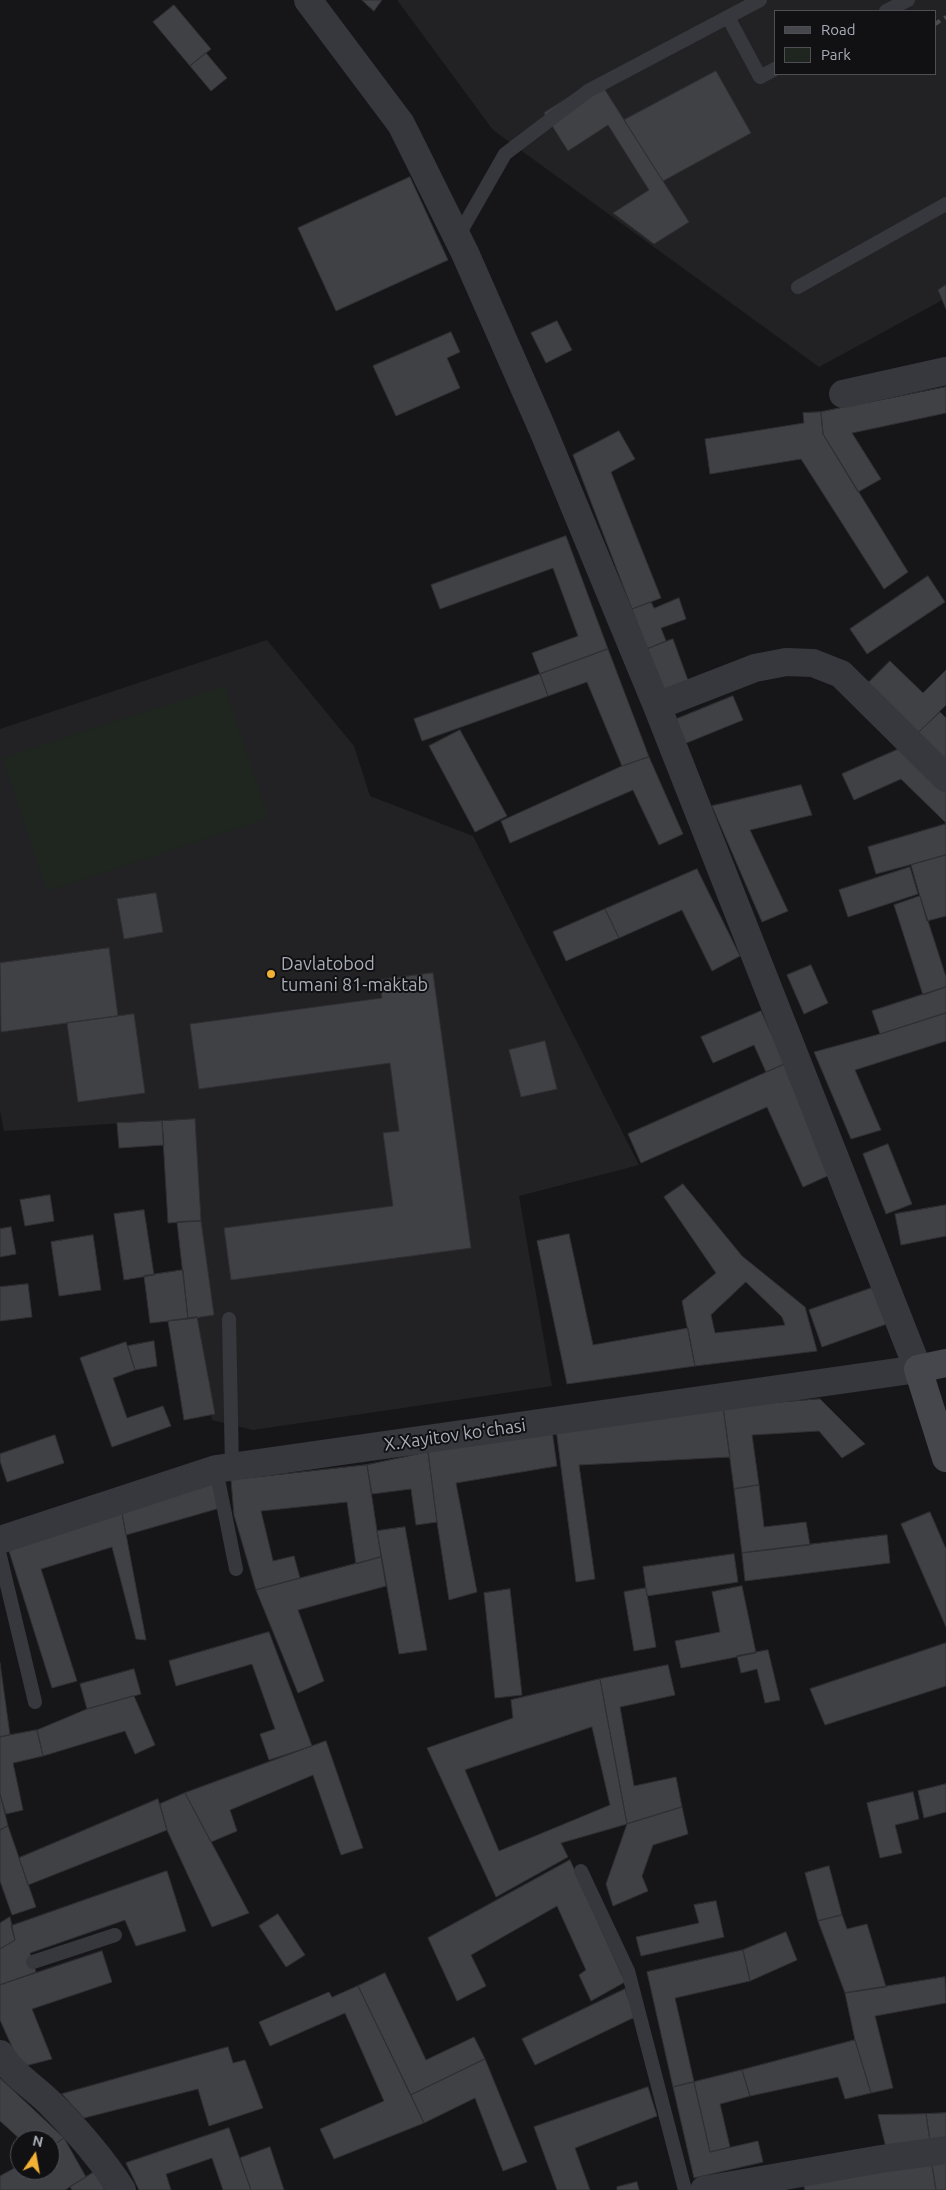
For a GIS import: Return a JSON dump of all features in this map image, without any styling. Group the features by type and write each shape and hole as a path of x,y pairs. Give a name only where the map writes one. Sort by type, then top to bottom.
{"street":[{"path":"308,0 401,124 457,238 542,428 657,706 918,1369 946,1458"},
{"path":"843,394 946,371"},
{"path":"657,706 755,668 786,662 813,663 841,674 946,778"},
{"path":"918,1369 946,1363"},
{"name":"X.Xayitov koʻchasi","path":"0,1540 224,1468 918,1369"},
{"path":"0,2054 9,2069 57,2111 107,2167 122,2190"},
{"path":"704,2190 881,2159 946,2150"}],"lane":[{"path":"457,238 505,154 588,91 760,0"},
{"path":"888,10 908,0"},
{"path":"728,17 760,77 774,70"},
{"path":"798,287 946,204"},
{"path":"229,1320 224,1468 236,1569"},
{"path":"0,1556 35,1702"},
{"path":"581,1871 628,1971 684,2190"},
{"path":"33,1962 115,1935"}],"shaded area":[{"path":"397,0 946,0 946,298 819,367 493,130"},
{"name":"Davlatobod tumani 81-maktab","path":"267,640 354,746 370,796 473,836 639,1165 519,1196 552,1386 253,1430 212,1420 193,1317 211,1314 183,1119 4,1131 0,1111 0,729"}],"green space":[{"path":"224,686 268,818 47,891 3,758"}],"building":[{"path":"362,0 382,0 374,11"},
{"path":"174,5 211,49 190,66 153,22"},
{"path":"206,53 227,78 211,91 190,66"},
{"path":"716,71 751,133 663,181 624,120"},
{"path":"598,79 689,222 654,244 613,213 649,190 608,125 568,151 544,113"},
{"path":"410,177 448,260 336,311 298,228"},
{"path":"946,285 946,309 938,290"},
{"path":"557,321 572,350 546,363 531,333"},
{"path":"451,332 460,352 447,358 460,388 396,416 373,366"},
{"path":"946,387 946,413 852,433 881,479 858,492 823,434 821,412"},
{"path":"821,412 823,434 908,572 884,589 801,459 710,474 705,439 804,423 803,413"},
{"path":"619,431 635,459 611,472 661,598 632,609 573,455"},
{"path":"566,536 608,649 540,674 532,653 578,636 553,568 440,609 431,585"},
{"path":"928,576 945,602 867,654 850,629"},
{"path":"679,598 686,619 661,628 666,641 647,649 632,609 651,602 654,608"},
{"path":"673,639 690,686 665,696 647,649"},
{"path":"608,649 649,757 622,766 587,682 548,696 540,674"},
{"path":"890,661 923,693 946,670 946,705 917,734 864,687"},
{"path":"540,674 548,696 422,741 414,719"},
{"path":"733,696 743,720 684,744 674,720"},
{"path":"940,712 946,718 946,763 917,734"},
{"path":"460,730 507,816 475,832 429,746"},
{"path":"908,745 946,782 946,823 901,779 854,800 842,774"},
{"path":"649,757 683,834 659,845 633,790 510,843 501,821 622,766"},
{"path":"801,785 812,815 750,830 788,911 762,922 712,806"},
{"path":"946,824 946,855 876,874 868,847"},
{"path":"946,855 946,916 927,921 911,865"},
{"path":"910,867 918,894 848,917 839,890"},
{"path":"697,869 740,956 712,971 682,910 619,938 605,909"},
{"path":"156,893 163,932 124,939 117,899"},
{"path":"920,896 946,977 946,987 923,995 894,905"},
{"path":"605,909 619,938 566,961 553,932"},
{"path":"109,948 118,1016 1,1032 0,963"},
{"path":"811,965 828,1003 804,1014 787,975"},
{"path":"433,973 471,1248 231,1280 224,1228 393,1206 383,1133 399,1131 390,1063 199,1089 190,1024 382,998 379,980"},
{"path":"946,987 946,1013 880,1034 872,1011"},
{"path":"761,1011 785,1064 766,1072 754,1045 713,1063 701,1037"},
{"path":"946,1013 946,1041 855,1070 881,1130 851,1139 814,1052"},
{"path":"134,1014 145,1093 78,1102 67,1023"},
{"path":"545,1041 557,1089 521,1097 509,1050"},
{"path":"785,1064 834,1173 803,1187 767,1107 641,1163 628,1134"},
{"path":"195,1119 201,1221 168,1223 162,1121"},
{"path":"162,1121 164,1145 119,1148 117,1123"},
{"path":"888,1144 912,1204 886,1214 863,1154"},
{"path":"683,1184 742,1256 805,1307 817,1351 695,1366 682,1301 716,1273 664,1197","holes":["746,1282 782,1317 785,1325 715,1333 711,1315"]},
{"path":"50,1195 54,1221 25,1226 20,1200"},
{"path":"946,1205 946,1236 901,1245 895,1214"},
{"path":"144,1210 154,1275 124,1280 114,1214"},
{"path":"201,1221 214,1315 188,1319 177,1222"},
{"path":"11,1227 16,1254 0,1257 0,1229"},
{"path":"569,1234 593,1345 688,1328 695,1366 567,1384 537,1241"},
{"path":"93,1235 101,1290 59,1296 51,1242"},
{"path":"183,1270 188,1319 150,1323 144,1276"},
{"path":"28,1284 32,1317 0,1321 0,1287"},
{"path":"883,1284 895,1321 822,1347 809,1310"},
{"path":"197,1317 215,1414 184,1420 168,1321"},
{"path":"154,1341 157,1366 135,1370 128,1346"},
{"path":"126,1342 135,1370 113,1378 127,1418 163,1406 171,1426 112,1447 80,1358"},
{"path":"820,1399 865,1444 842,1458 819,1431 752,1435 759,1485 734,1489 723,1407"},
{"path":"723,1407 730,1457 579,1465 595,1579 576,1582 556,1429"},
{"path":"552,1430 557,1466 456,1483 477,1592 449,1600 428,1452"},
{"path":"55,1435 64,1463 7,1482 0,1461 0,1454"},
{"path":"428,1452 437,1522 416,1525 411,1489 372,1494 367,1465"},
{"path":"367,1465 381,1557 356,1564 347,1502 261,1511 273,1561 294,1556 300,1578 256,1590 234,1515 231,1480"},
{"path":"213,1484 220,1508 126,1535 122,1513"},
{"path":"759,1485 764,1527 806,1522 810,1545 742,1553 734,1489"},
{"path":"930,1512 946,1549 946,1627 901,1524"},
{"path":"122,1513 146,1640 136,1639 112,1547 41,1569 77,1681 52,1688 8,1548"},
{"path":"405,1527 427,1650 399,1654 377,1531"},
{"path":"887,1535 890,1563 745,1581 742,1553"},
{"path":"734,1554 738,1582 647,1596 643,1567"},
{"path":"381,1557 386,1586 298,1610 324,1681 298,1693 256,1590"},
{"path":"742,1586 756,1653 681,1668 675,1641 720,1632 712,1592"},
{"path":"646,1588 656,1647 634,1651 624,1592"},
{"path":"510,1589 522,1695 495,1698 484,1593"},
{"path":"269,1632 312,1746 269,1760 260,1734 275,1729 252,1664 176,1686 169,1661"},
{"path":"946,1643 946,1686 825,1725 810,1689"},
{"path":"768,1650 780,1700 765,1703 757,1669 741,1673 737,1656"},
{"path":"0,1663 10,1735 0,1737"},
{"path":"668,1665 675,1695 620,1707 634,1786 676,1777 682,1807 627,1824 600,1679"},
{"path":"134,1669 141,1694 87,1709 80,1684"},
{"path":"600,1679 627,1824 561,1843 568,1857 496,1897 427,1748 513,1718 511,1700","holes":["592,1727 610,1805 499,1851 465,1770"]},
{"path":"134,1696 155,1745 135,1754 125,1731 43,1756 37,1730 87,1709"},
{"path":"37,1730 43,1756 13,1763 23,1810 6,1814 0,1794 0,1737"},
{"path":"326,1741 363,1848 341,1855 313,1775 230,1810 237,1831 211,1842 185,1793"},
{"path":"946,1784 946,1812 924,1818 918,1791"},
{"path":"913,1792 919,1819 895,1825 902,1853 880,1858 867,1803"},
{"path":"185,1793 249,1913 212,1927 167,1830 160,1804"},
{"path":"0,1794 8,1826 0,1830"},
{"path":"158,1799 167,1830 28,1885 19,1858"},
{"path":"682,1807 688,1834 653,1845 642,1876 648,1891 613,1906 606,1884 627,1824"},
{"path":"8,1826 36,1907 12,1915 0,1881 0,1830"},
{"path":"570,1860 625,1982 591,2001 579,1975 586,1970 557,1906 471,1955 486,1986 457,2001 428,1938"},
{"path":"829,1866 842,1915 818,1921 805,1873"},
{"path":"167,1871 186,1931 136,1946 125,1920 30,1953 36,1972 0,1985 0,1949 15,1940 11,1926"},
{"path":"716,1901 724,1937 641,1956 636,1937 699,1923 694,1905"},
{"path":"278,1914 305,1955 286,1967 259,1926"},
{"path":"842,1915 847,1929 867,1924 886,1987 845,1993 818,1921"},
{"path":"10,1917 15,1940 0,1949 0,1923"},
{"path":"786,1932 797,1960 750,1981 743,1950"},
{"path":"743,1950 750,1981 675,1998 694,2082 673,2087 647,1972"},
{"path":"102,1951 112,1982 32,2009 52,2059 21,2067 0,2020 0,1985"},
{"path":"385,1973 426,2060 474,2037 485,2059 411,2095 358,1986"},
{"path":"945,1977 946,2003 875,2016 893,2088 871,2093 855,2040 845,1993"},
{"path":"358,1986 424,2123 334,2159 320,2129 384,2101 345,2013 270,2046 259,2022 329,1992 332,1997"},
{"path":"625,1989 635,2017 535,2065 522,2039"},
{"path":"855,2040 871,2093 845,2099 838,2077 750,2096 742,2070"},
{"path":"228,2047 233,2063 245,2060 263,2108 209,2126 198,2089 84,2118 62,2094"},
{"path":"485,2059 527,2162 503,2171 475,2098 424,2123 411,2095"},
{"path":"742,2070 750,2096 720,2104 730,2147 710,2152 694,2082"},
{"path":"0,2078 55,2130 10,2130 0,2121"},
{"path":"694,2082 710,2152 758,2141 763,2162 694,2178 673,2087"},
{"path":"648,2087 657,2116 575,2148 590,2190 557,2190 534,2127"},
{"path":"946,2113 946,2139 930,2141 926,2114"},
{"path":"926,2114 930,2141 886,2148 878,2115"},
{"path":"229,2128 251,2190 223,2190 212,2158 166,2174 171,2190 139,2190 126,2163"},
{"path":"64,2138 86,2177 65,2190 0,2190 0,2176 10,2170 10,2180 60,2180 60,2141"},
{"path":"270,2147 284,2190 251,2190 240,2158"},
{"path":"946,2157 946,2190 936,2190 931,2159"},
{"path":"931,2159 936,2190 805,2190 802,2180"},
{"path":"94,2172 105,2190 72,2190 70,2187"},
{"path":"637,2182 639,2190 617,2190 617,2187"}],"railway":[{"path":"936,23 946,17"}],"place":[{"name":"Davlatobod tumani 81-maktab","path":"271,974"}]}
